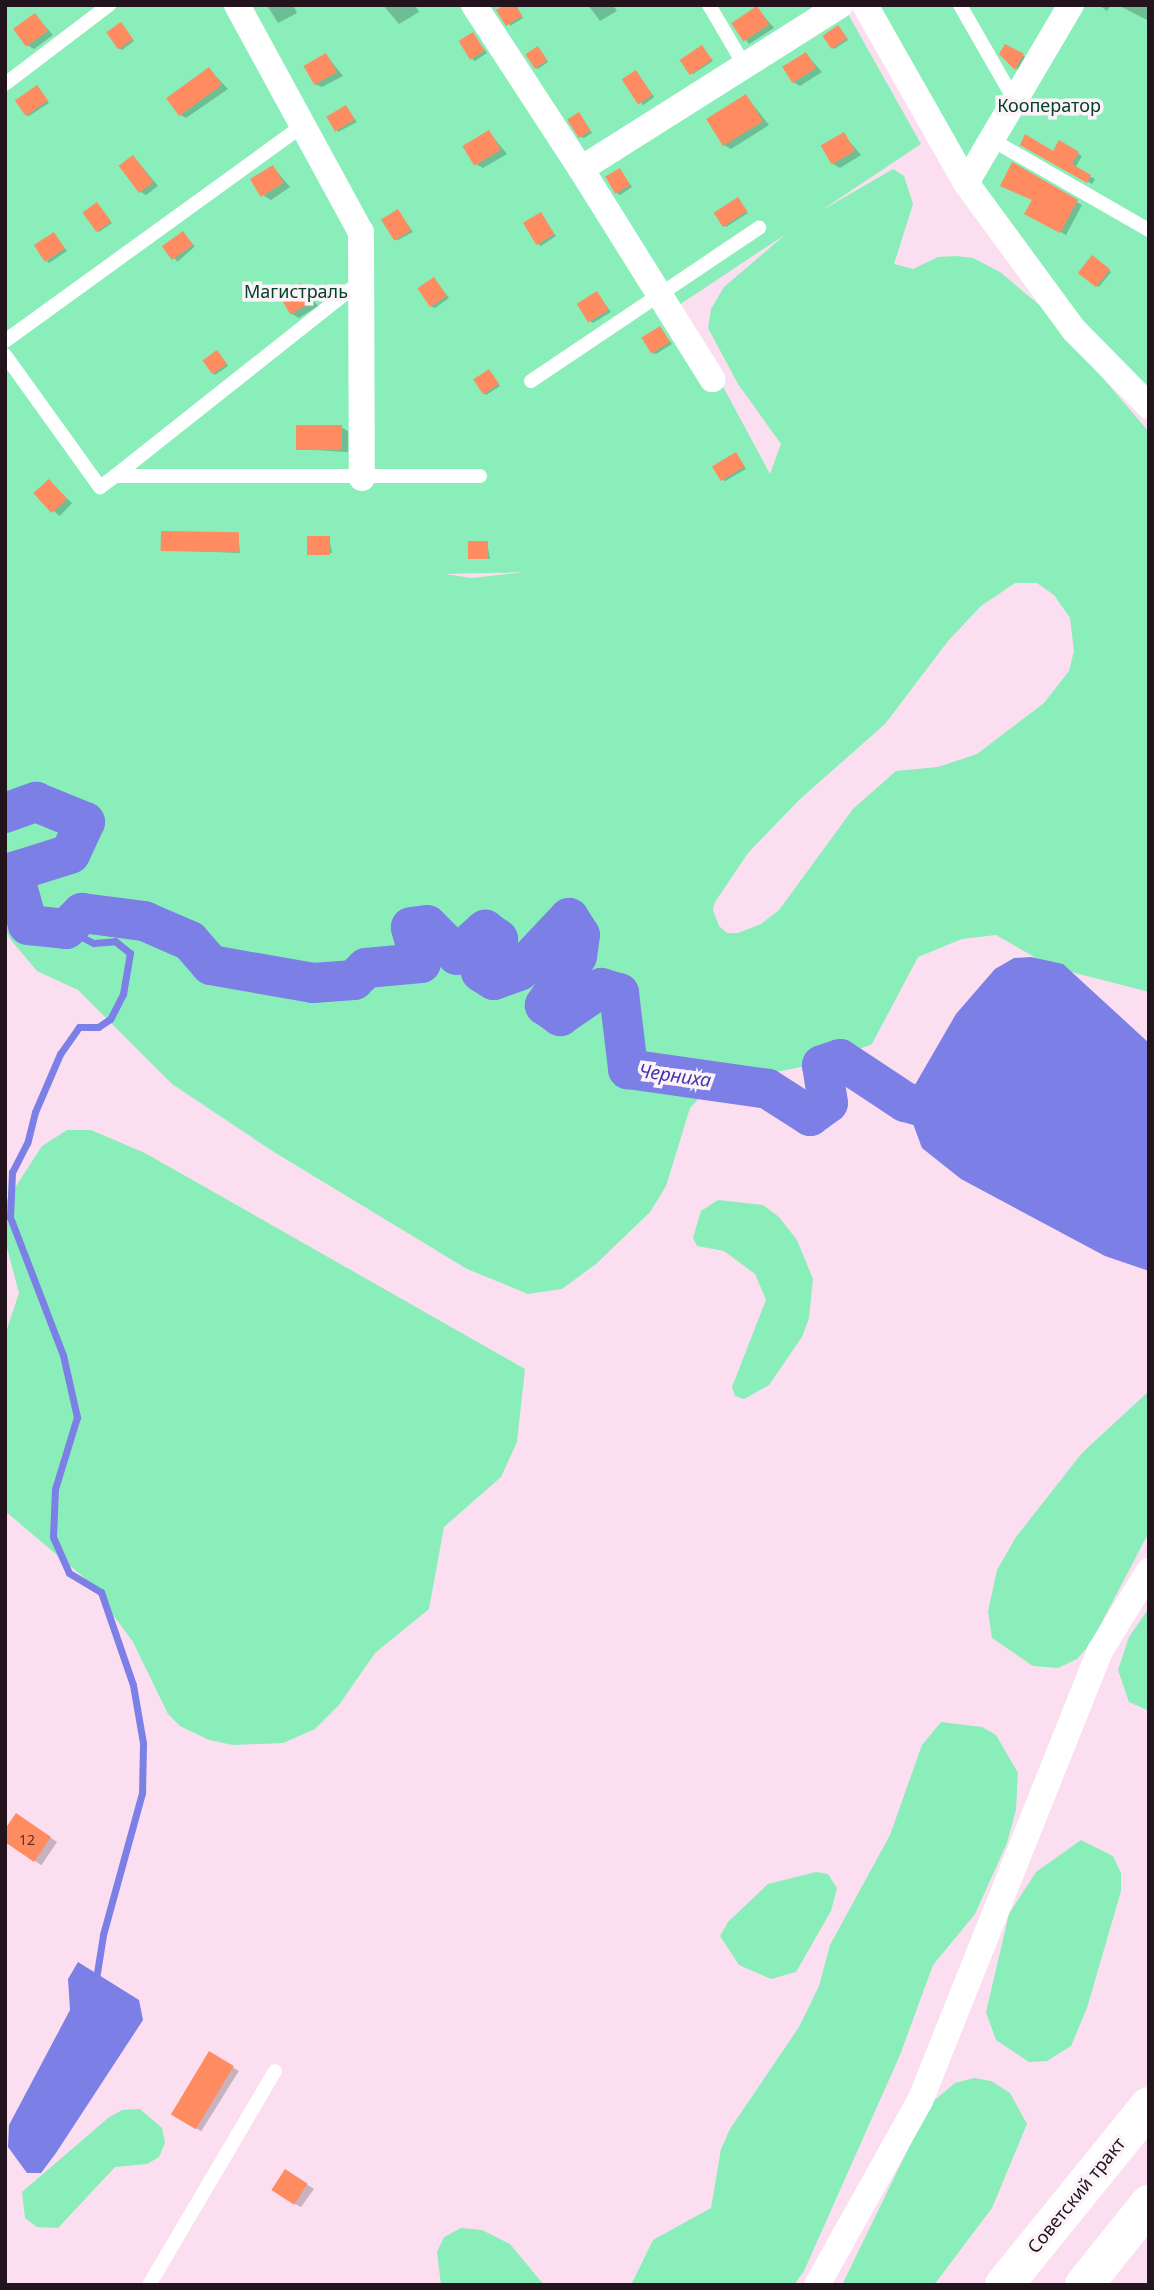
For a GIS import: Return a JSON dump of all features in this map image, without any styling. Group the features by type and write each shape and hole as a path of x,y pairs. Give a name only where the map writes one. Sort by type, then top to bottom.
{"highway":[{"name":"Советский тракт","path":"1004,2285 1149,2106"},
{"path":"1084,2285 1149,2204"}],"street":[{"path":"237,5 301,127 361,232 362,478"},
{"path":"474,5 581,169 712,379"},
{"path":"581,169 743,63 840,5"},
{"path":"866,5 966,183 1074,330 1149,407"},
{"path":"966,183 994,141 1071,5"},
{"path":"817,2285 920,2101 1100,1651 1149,1571"}],"lane":[{"path":"5,84 109,5"},
{"path":"709,5 743,63"},
{"path":"960,5 1015,101"},
{"path":"5,341 301,127"},
{"path":"994,141 1149,230"},
{"path":"531,381 759,228"},
{"path":"5,355 100,487 362,280"},
{"path":"115,476 480,476"},
{"path":"149,2285 275,2071"}],"green space":[{"name":"Магистраль","path":"5,5 843,5 921,144 819,212 893,169 904,176 913,204 894,264 913,269 938,257 956,256 973,258 1000,272 1043,308 1149,432 1149,992 1052,967 996,935 962,939 918,957 872,1044 827,1062 776,1072 733,1074 712,1084 690,1108 666,1186 650,1212 596,1264 562,1289 528,1294 467,1269 274,1152 172,1084 78,990 37,971 10,939 5,927","holes":["786,234 724,287 711,309 708,328 738,384 781,444 770,474 679,305","525,572 472,578 445,574","1015,583 1037,583 1054,595 1070,618 1074,651 1069,671 1044,703 977,754 938,767 896,771 853,809 779,910 761,924 738,933 727,933 719,926 713,910 715,902 748,853 799,800 885,724 948,641 981,606"]},
{"name":"Кооператор","path":"878,5 1149,5 1149,397 1099,349 955,145"},
{"path":"67,1130 91,1130 145,1153 525,1369 517,1442 501,1477 444,1527 429,1609 375,1653 339,1705 315,1729 283,1743 233,1745 209,1740 180,1726 168,1714 133,1642 89,1582 5,1511 5,1335 19,1293 5,1240 5,1203 42,1146"},
{"path":"718,1200 763,1205 779,1217 797,1240 813,1279 809,1318 802,1337 769,1385 744,1399 735,1396 732,1387 766,1300 755,1274 724,1251 697,1246 693,1238 701,1211"},
{"path":"1149,1391 1149,1532 1091,1643 1077,1659 1058,1668 1033,1666 992,1638 988,1611 997,1570 1016,1537 1082,1453"},
{"path":"1149,1608 1149,1711 1129,1702 1118,1670 1129,1637"},
{"path":"941,1722 982,1727 996,1735 1018,1773 1016,1810 1007,1843 975,1914 933,1965 900,2055 804,2271 794,2285 631,2285 653,2240 711,2208 721,2149 730,2129 799,2027 819,1986 830,1945 890,1835 922,1745"},
{"path":"1081,1840 1113,1856 1121,1873 1121,1891 1087,2008 1071,2046 1047,2061 1029,2062 996,2040 986,2012 1009,1914 1036,1872"},
{"path":"816,1872 828,1874 837,1888 831,1911 796,1972 771,1979 739,1965 720,1936 728,1922 768,1884"},
{"path":"974,2078 991,2081 1010,2093 1027,2124 992,2208 934,2285 842,2285 930,2104 955,2083"},
{"path":"140,2109 162,2128 165,2143 159,2157 147,2164 115,2167 58,2228 37,2227 25,2218 22,2192 108,2118 122,2110"},
{"path":"461,2228 482,2230 510,2244 544,2285 441,2285 437,2252 444,2237"}],"shaded area":[{"path":"1031,957 1063,964 1149,1043 1149,1271 1105,1256 961,1179 922,1148 905,1102 956,1014 995,969 1014,958"},
{"path":"78,1962 139,2000 143,2020 41,2173 27,2173 8,2147 9,2125 70,2010 68,1979"}],"building":[{"path":"505,5 515,5 522,16 506,26 496,10"},
{"path":"757,6 769,24 744,42 731,23"},
{"path":"35,13 48,31 26,47 13,29"},
{"path":"121,22 133,39 118,50 106,32"},
{"path":"838,25 847,38 832,49 822,36"},
{"path":"473,32 485,51 470,60 459,41"},
{"path":"1005,44 1024,54 1015,70 999,54"},
{"path":"702,45 712,60 690,75 680,60"},
{"path":"538,46 547,60 535,68 525,54"},
{"path":"806,52 816,68 792,83 782,67"},
{"path":"326,53 337,72 314,85 303,66"},
{"path":"209,67 222,85 179,116 166,98"},
{"path":"636,70 652,95 638,104 622,79"},
{"path":"37,85 48,101 26,116 15,100"},
{"path":"746,94 763,121 723,146 706,119"},
{"path":"346,105 355,120 335,131 326,117"},
{"path":"579,112 591,131 579,138 567,119"},
{"path":"489,130 501,150 474,166 462,146"},
{"path":"844,132 855,151 832,165 821,146"},
{"path":"1025,134 1053,151 1059,140 1079,152 1072,164 1091,175 1087,183 1020,145"},
{"path":"133,155 153,182 139,193 119,166"},
{"path":"1012,162 1078,200 1060,233 1024,214 1032,200 1000,186"},
{"path":"273,165 284,183 261,197 250,179"},
{"path":"620,168 630,185 615,194 605,176"},
{"path":"738,197 747,211 723,227 714,213"},
{"path":"97,202 111,221 97,232 82,213"},
{"path":"398,209 411,230 394,241 381,220"},
{"path":"541,212 554,234 536,245 523,223"},
{"path":"183,231 193,245 172,260 162,246"},
{"path":"54,232 65,249 45,262 34,245"},
{"path":"1092,255 1110,269 1096,287 1078,273"},
{"path":"434,277 447,296 430,307 417,288"},
{"path":"301,283 312,302 290,315 279,296"},
{"path":"597,291 609,310 588,322 577,304"},
{"path":"660,326 670,342 651,354 641,338"},
{"path":"217,350 227,364 212,374 202,361"},
{"path":"489,369 499,384 483,395 473,380"},
{"path":"296,425 342,425 342,450 296,450"},
{"path":"736,452 745,467 721,481 712,466"},
{"path":"49,479 67,499 51,513 33,493"},
{"path":"161,531 239,532 239,552 161,551"},
{"path":"307,536 330,536 330,555 307,555"},
{"path":"468,541 488,541 488,559 468,559"},
{"path":"16,1813 51,1837 34,1862 5,1842 5,1829"},
{"path":"209,2051 234,2066 196,2129 171,2114"},
{"path":"285,2169 308,2184 294,2205 271,2190"}],"waterway":[{"name":"Черниха","path":"5,813 36,802 85,822 70,854 13,872 28,925 66,929 82,913 144,921 190,941 211,965 313,983 354,980 366,968 421,963 411,927 427,925 457,955 485,930 498,939 481,972 494,980 519,971 569,918 580,935 577,956 545,1005 560,1016 601,988 619,993 628,1069 768,1089 810,1116 828,1103 822,1065 840,1059 905,1102 957,1116"},
{"path":"66,929 94,943 115,941 130,953 123,994 110,1019 98,1027 79,1027 60,1054 35,1112 27,1143 12,1172 10,1217 63,1355 77,1417 55,1489 53,1537 69,1573 101,1592 133,1685 143,1743 142,1793 103,1935 97,1974"}]}
